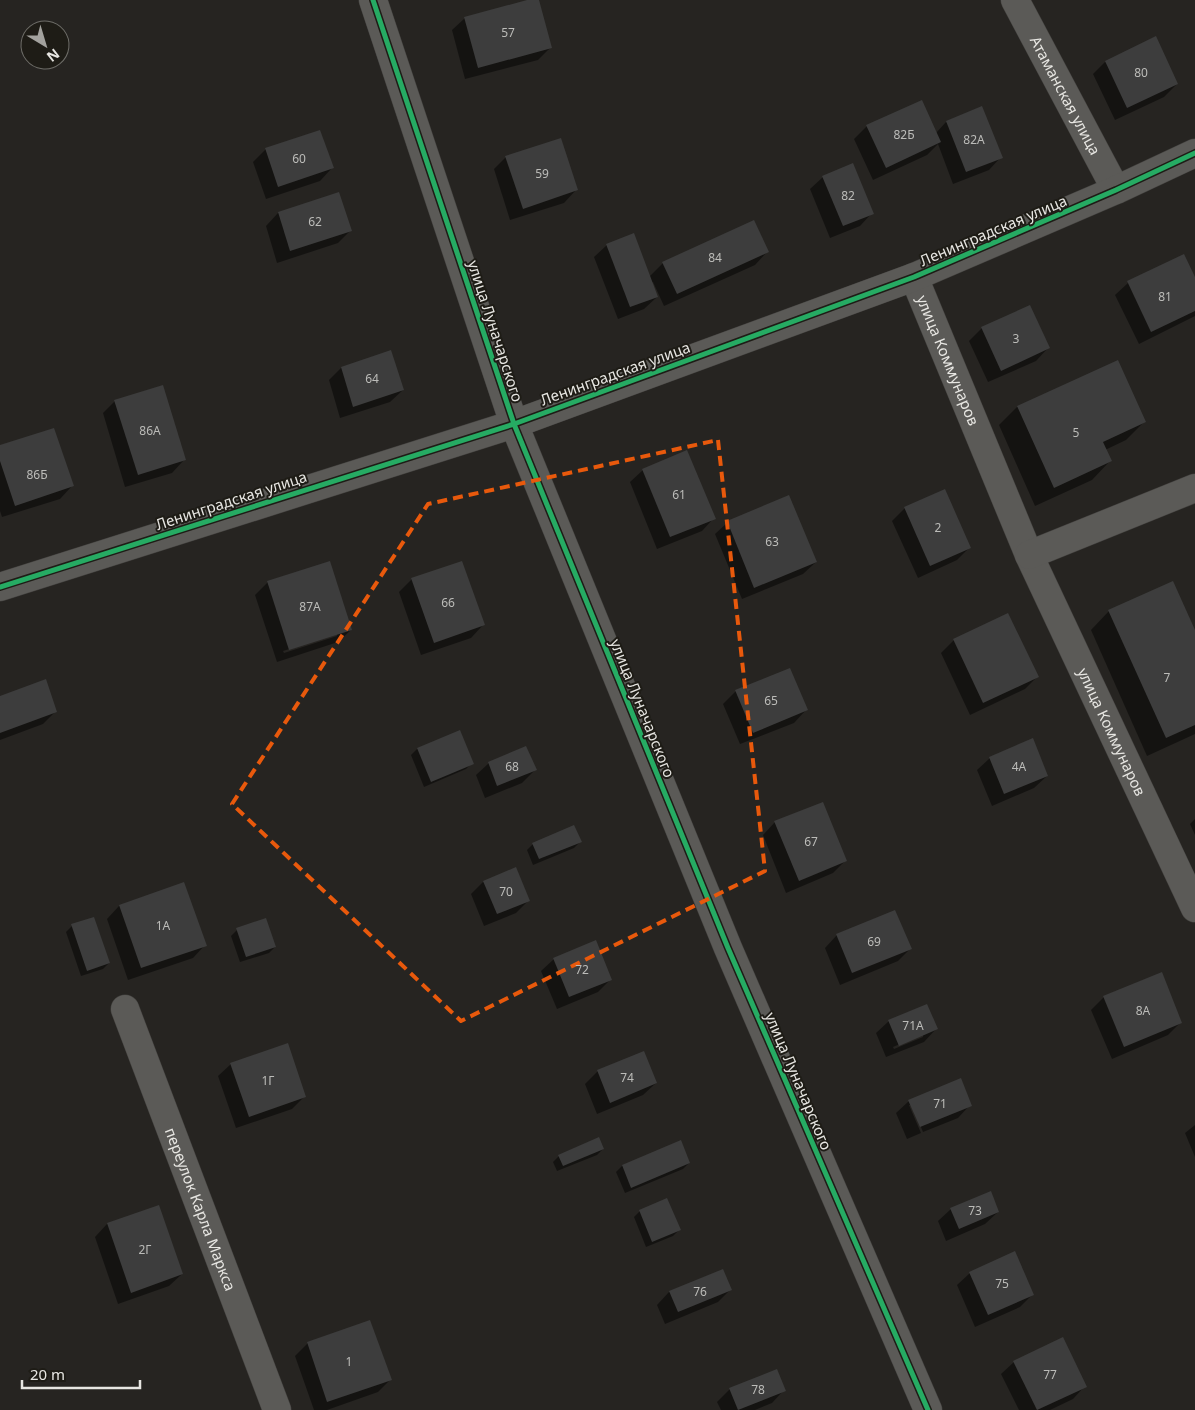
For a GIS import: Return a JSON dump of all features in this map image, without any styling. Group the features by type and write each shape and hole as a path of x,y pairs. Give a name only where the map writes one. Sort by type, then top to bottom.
{"street":[{"name":"улица Луначарского","path":"373,0 514,424 728,948 928,1410"},
{"name":"Атаманская улица","path":"1015,0 1116,190"},
{"name":"Ленинградская улица","path":"0,587 514,424 914,277 1116,190 1195,153"},
{"name":"улица Коммунаров","path":"914,277 1029,555 1195,908"},
{"path":"1029,555 1195,488"},
{"name":"переулок Карла Маркса","path":"125,1009 277,1410"}],"highlighted area":[{"path":"718,440 765,871 461,1021 232,804 428,504"}],"building":[{"path":"527,0 539,0 552,48 478,68 464,17"},
{"path":"1156,36 1178,84 1127,108 1105,61"},
{"path":"922,100 941,142 886,168 866,125"},
{"path":"982,106 1003,158 966,172 946,121"},
{"path":"320,130 334,168 278,187 265,148"},
{"path":"561,138 578,190 523,209 505,156"},
{"path":"853,163 874,214 843,226 822,176"},
{"path":"339,192 352,231 290,251 278,212"},
{"path":"754,220 769,252 677,294 662,262"},
{"path":"634,233 658,297 630,307 606,244"},
{"path":"1184,254 1195,277 1195,311 1151,332 1127,281"},
{"path":"1030,305 1050,348 1001,371 981,327"},
{"path":"391,350 404,390 353,407 341,367"},
{"path":"1118,360 1146,422 1103,442 1112,461 1054,488 1017,406"},
{"path":"163,385 186,460 138,475 114,400"},
{"path":"54,428 74,486 15,506 0,461 0,445"},
{"path":"687,450 716,519 670,537 642,469"},
{"path":"945,489 971,548 930,566 904,507"},
{"path":"789,495 817,562 754,588 727,521"},
{"path":"330,561 352,630 289,650 267,581"},
{"path":"462,561 485,625 434,643 411,578"},
{"path":"1173,581 1195,630 1195,725 1166,738 1108,610"},
{"path":"1008,613 1039,677 983,703 953,639"},
{"path":"790,668 808,710 753,733 735,690"},
{"path":"46,679 57,712 0,733 0,696"},
{"path":"460,730 474,764 431,782 417,748"},
{"path":"1033,738 1048,776 1004,794 989,757"},
{"path":"526,746 537,770 497,786 488,762"},
{"path":"823,802 847,861 799,881 774,821"},
{"path":"574,825 582,842 539,859 532,843"},
{"path":"516,867 530,901 497,914 483,881"},
{"path":"184,882 207,946 141,968 119,905"},
{"path":"895,910 912,949 852,973 836,934"},
{"path":"94,917 110,963 87,971 71,924"},
{"path":"266,918 276,947 246,957 236,928"},
{"path":"596,940 612,980 569,997 553,958"},
{"path":"1162,972 1182,1023 1124,1047 1103,996"},
{"path":"927,1004 938,1029 899,1046 888,1020"},
{"path":"288,1043 306,1097 249,1117 230,1063"},
{"path":"644,1051 657,1083 610,1103 597,1070"},
{"path":"961,1078 972,1106 920,1127 908,1100"},
{"path":"599,1137 604,1149 563,1166 558,1155"},
{"path":"681,1140 690,1163 631,1188 622,1165"},
{"path":"991,1191 999,1212 959,1229 950,1208"},
{"path":"667,1198 681,1230 652,1242 639,1210"},
{"path":"159,1205 183,1274 131,1293 107,1223"},
{"path":"1015,1251 1034,1295 988,1315 969,1272"},
{"path":"723,1269 732,1290 678,1312 669,1291"},
{"path":"370,1320 392,1380 327,1402 307,1342"},
{"path":"1063,1337 1087,1387 1037,1410 1013,1361"},
{"path":"777,1369 786,1391 738,1410 729,1388"}],"cycle path":[{"path":"373,0 514,424 728,948 928,1410"},
{"path":"0,587 514,424 914,277 1116,190 1195,153"}]}
